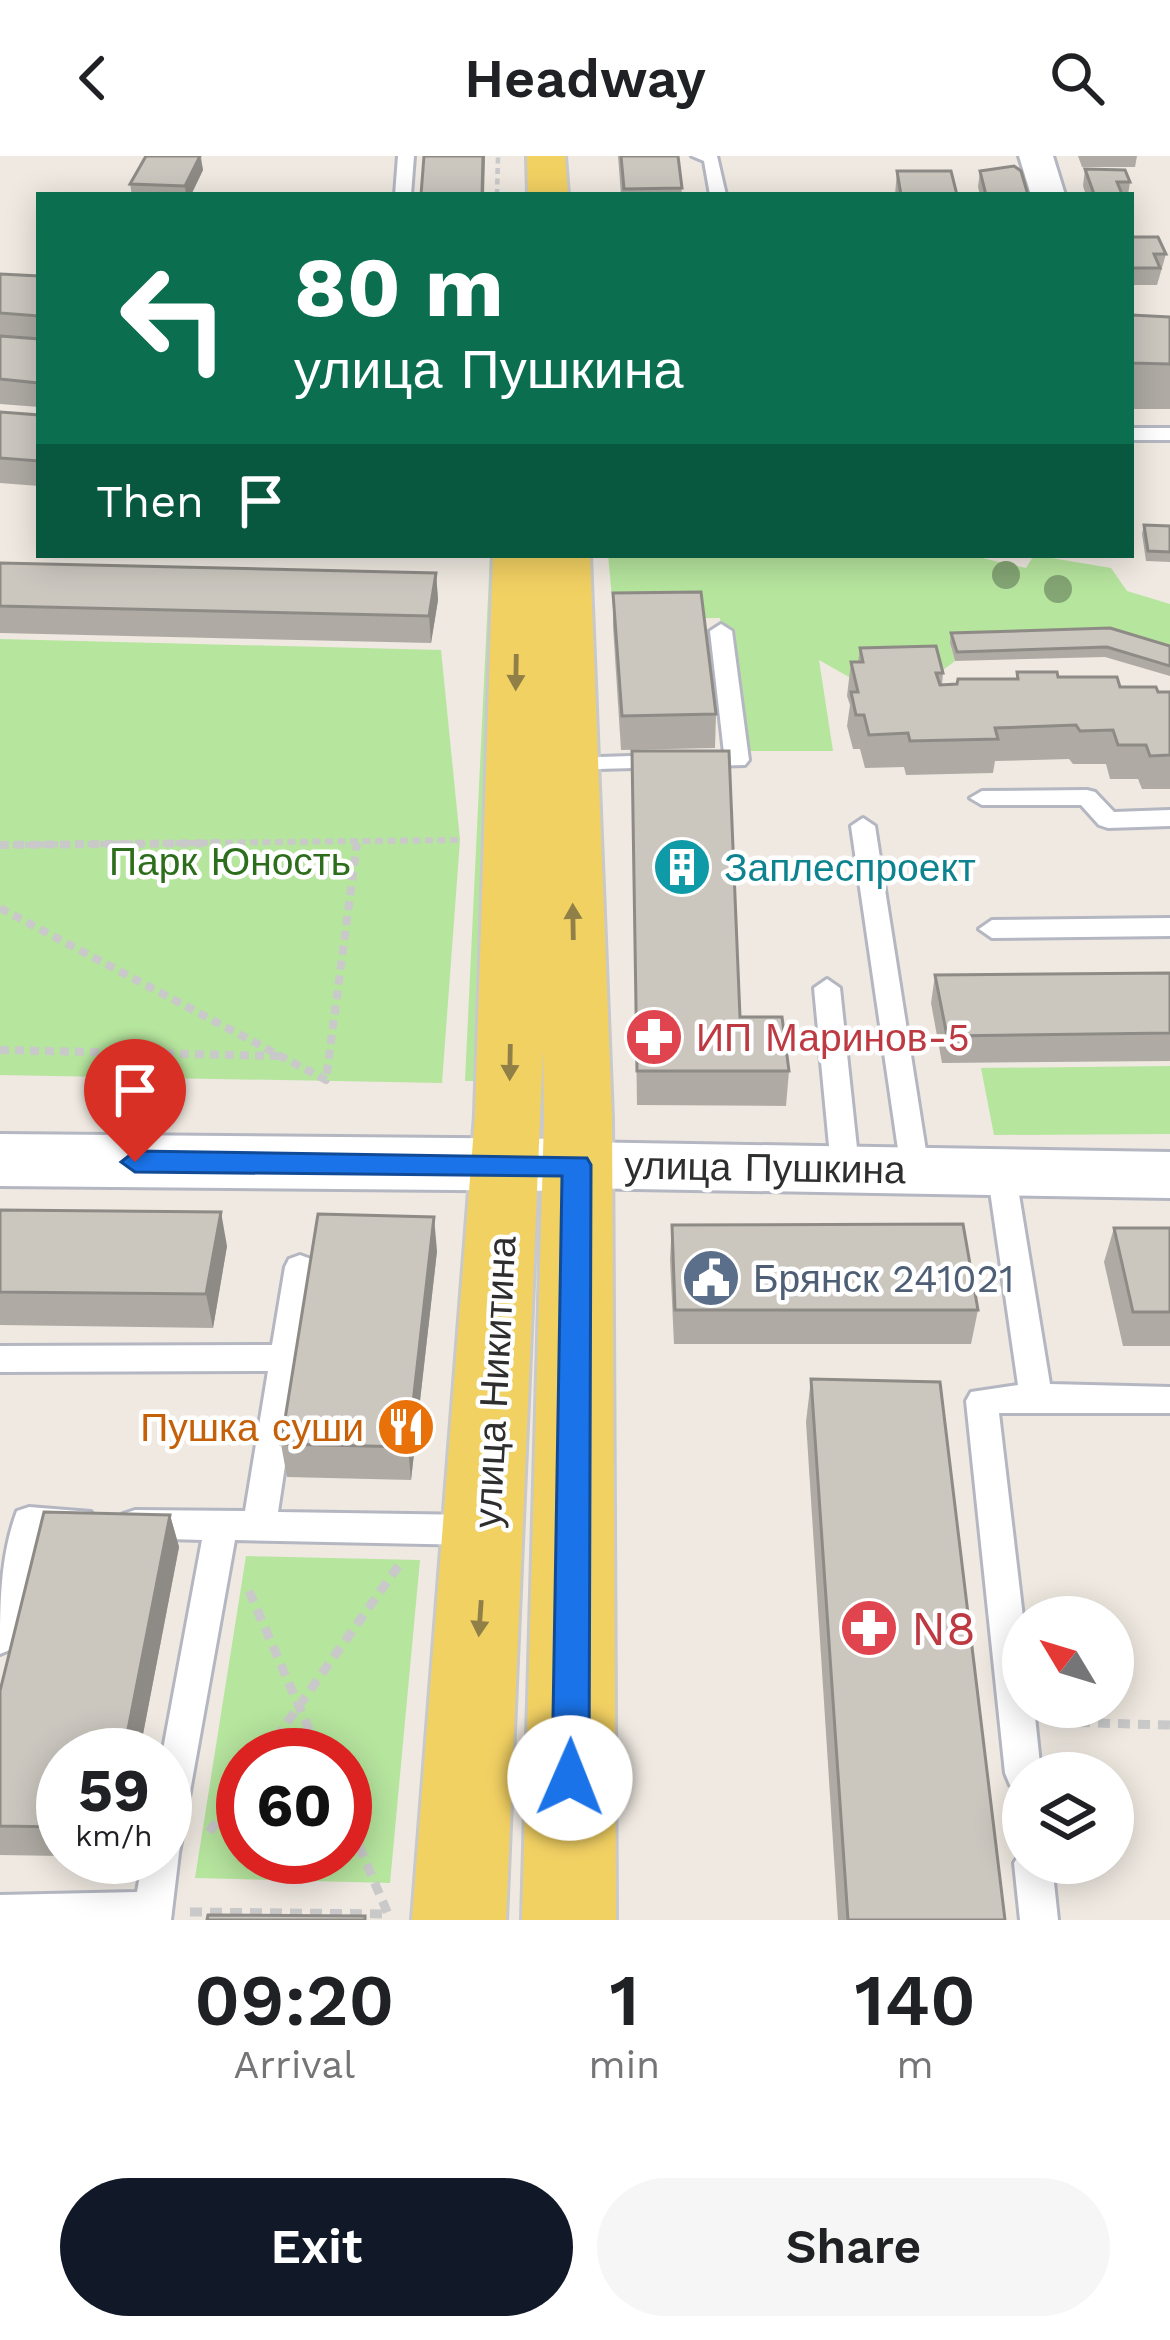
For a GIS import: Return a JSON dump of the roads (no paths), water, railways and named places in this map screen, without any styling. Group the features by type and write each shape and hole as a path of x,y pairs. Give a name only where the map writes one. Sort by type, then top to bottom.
{"main road":[{"path":"546,156 548,192"},
{"name":"улица Никитина","path":"459,1920 455,1530 540,1165 509,1115 518,558"},
{"name":"улица Никитина","path":"565,558 569,765 540,1165 568,1920"},
{"name":"улица Пушкина","path":"0,1160 540,1165"}],"street":[{"path":"1036,156 1047,192"},
{"name":"улица Пушкина","path":"540,1165 1170,1175"}],"lane":[{"path":"403,192 406,156"},
{"path":"700,156 711,158 717,192"},
{"path":"1134,434 1170,434"},
{"path":"569,765 737,760 722,631"},
{"path":"982,798 1088,797 1108,820 1170,818"},
{"path":"863,826 915,1170"},
{"path":"992,929 1170,927"},
{"path":"826,988 844,1168"},
{"path":"1001,1170 1036,1397"},
{"path":"259,1526 300,1267"},
{"path":"0,1359 285,1358"},
{"path":"1021,1752 982,1401 1036,1397 1170,1400"},
{"path":"0,1638 29,1521 455,1530"},
{"path":"185,1728 220,1526"},
{"path":"0,1914 152,1916 157,1884"},
{"path":"1035,1884 1039,1920"}],"place":[{"name":"Заплеспроект","path":"682,867"},
{"name":"ИП Маринов-5","path":"654,1037"},
{"name":"Брянск 241021","path":"711,1278"},
{"name":"Пушка суши","path":"406,1427"},
{"name":"N8","path":"869,1628"}],"park label":[{"name":"Парк Юность","path":"230,861"}]}
